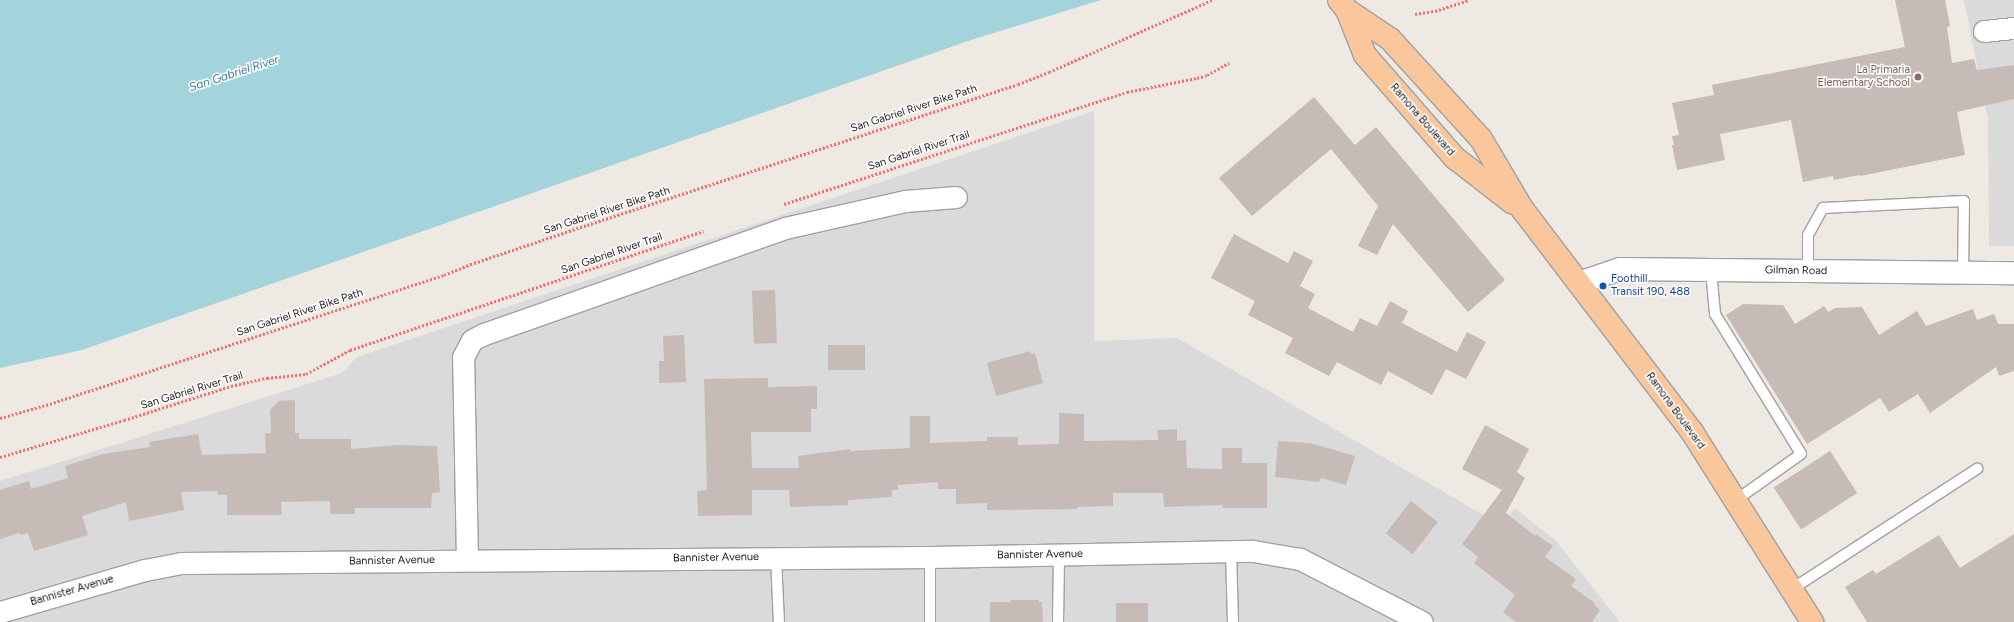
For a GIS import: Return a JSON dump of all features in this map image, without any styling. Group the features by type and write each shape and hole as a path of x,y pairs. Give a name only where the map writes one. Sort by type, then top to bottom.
{"main road":[{"name":"Ramona Boulevard","path":"1343,5 1365,54 1455,158 1522,210"},
{"name":"Ramona Boulevard","path":"1343,5 1390,39 1481,139 1522,210 1692,432 1812,622"}],"street":[{"path":"1984,31 2014,28"},
{"path":"466,560 463,357 472,340 484,334 785,228 905,201 956,197"},
{"name":"Gilman Road","path":"1579,283 1620,269 2014,273"},
{"name":"Bannister Avenue","path":"0,612 145,570 181,563 776,557 930,557 1253,551 1300,559 1422,622"}],"lane":[{"path":"1808,271 1808,235 1823,208 1964,201 1963,273"},
{"path":"1712,270 1715,314 1801,454 1736,500"},
{"path":"1792,589 1977,469"},
{"path":"1231,551 1233,622"},
{"path":"1058,622 1059,555"},
{"path":"776,557 779,622"},
{"path":"930,557 930,622"}],"path":[{"name":"San Gabriel River Bike Path","path":"0,418 46,405 444,275 559,235 1018,84 1049,72 1212,0"},
{"path":"1415,14 1435,11 1469,0"},
{"name":"San Gabriel River Trail","path":"779,206 1128,92 1207,75 1228,63"},
{"name":"San Gabriel River Trail","path":"0,457 231,386 267,378 306,374 350,350 712,228"}],"shaded area":[{"path":"1964,0 2014,0 2014,246 1989,246 1988,119"},
{"path":"1094,111 1094,341 1177,338 1501,525 1515,508 1556,541 1620,622 0,622 0,481 342,373 357,357"}],"water":[{"name":"San Gabriel River","path":"0,0 1101,0 971,40 82,350 0,368"}],"building":[{"path":"1895,0 1945,0 1950,26 1947,27 1952,63 1974,59 1977,70 2014,65 2014,99 1957,112 1965,155 1860,176 1834,180 1833,176 1803,182 1791,120 1720,134 1725,160 1677,170 1672,145 1674,145 1672,136 1679,135 1672,103 1714,95 1712,85 1905,47"},
{"path":"1314,97 1355,145 1376,127 1505,280 1468,312 1393,224 1377,255 1358,246 1378,206 1331,149 1252,216 1219,178"},
{"path":"1234,234 1288,263 1294,251 1313,261 1300,286 1315,294 1308,308 1353,332 1360,318 1377,326 1390,301 1408,311 1402,323 1457,352 1467,332 1486,342 1466,379 1446,369 1432,395 1388,371 1381,385 1337,362 1329,376 1285,353 1293,338 1248,315 1255,301 1211,278"},
{"path":"775,290 777,343 754,344 752,291"},
{"path":"1743,304 1783,305 1795,324 1824,306 1828,312 1835,308 1862,307 1879,335 1917,311 1926,326 1973,309 1977,320 1994,314 1998,324 2014,324 2014,371 1999,376 1996,367 1930,413 1918,394 1889,412 1880,398 1807,444 1726,315"},
{"path":"684,335 686,382 659,383 659,361 664,361 663,336"},
{"path":"828,345 865,345 865,370 828,370"},
{"path":"1030,351 1031,354 1035,353 1043,383 996,396 987,363"},
{"path":"768,378 768,387 817,386 817,409 811,409 811,432 751,432 752,468 799,468 798,456 850,449 850,451 910,448 910,416 930,416 930,443 987,441 987,437 1018,437 1018,445 1059,444 1059,413 1084,414 1084,441 1158,440 1157,430 1177,429 1177,441 1186,440 1187,468 1222,469 1222,448 1242,448 1242,463 1267,463 1267,508 1223,508 1222,505 1164,507 1163,493 1113,493 1113,506 1077,507 1077,509 987,510 987,503 956,504 956,489 938,489 938,482 898,485 898,490 892,490 892,497 848,500 848,505 790,507 789,490 752,490 752,515 698,516 697,491 707,490 704,379"},
{"path":"295,400 295,433 299,433 299,439 351,439 351,449 398,445 437,446 440,492 432,493 431,508 355,508 355,514 330,514 330,501 281,502 282,515 227,515 227,495 218,495 217,491 181,492 184,510 129,521 126,502 82,516 88,535 34,551 28,533 20,535 19,533 0,539 0,490 29,481 31,489 68,478 65,466 103,454 150,447 149,442 198,434 202,455 266,453 265,433 271,433 270,410 279,401"},
{"path":"1485,425 1529,449 1517,472 1525,478 1506,513 1535,536 1536,534 1553,546 1545,557 1576,579 1571,586 1595,603 1594,605 1600,610 1592,622 1516,622 1503,612 1515,595 1474,563 1478,557 1462,544 1502,490 1462,469"},
{"path":"1278,441 1310,443 1355,456 1346,485 1321,478 1319,482 1275,477"},
{"path":"1830,451 1857,493 1801,529 1774,487"},
{"path":"1411,501 1438,522 1413,554 1386,533"},
{"path":"2014,534 2014,622 1867,622 1845,587 1873,570 1876,574 1939,535 1960,568"},
{"path":"1011,600 1039,600 1039,602 1042,602 1043,622 990,622 990,602 1011,602"},
{"path":"1116,603 1148,603 1148,622 1116,622"}],"place":[{"name":"La Primaria Elementary School","path":"1918,77"},
{"name":"Foothill Transit 190, 488","path":"1603,286"}]}
